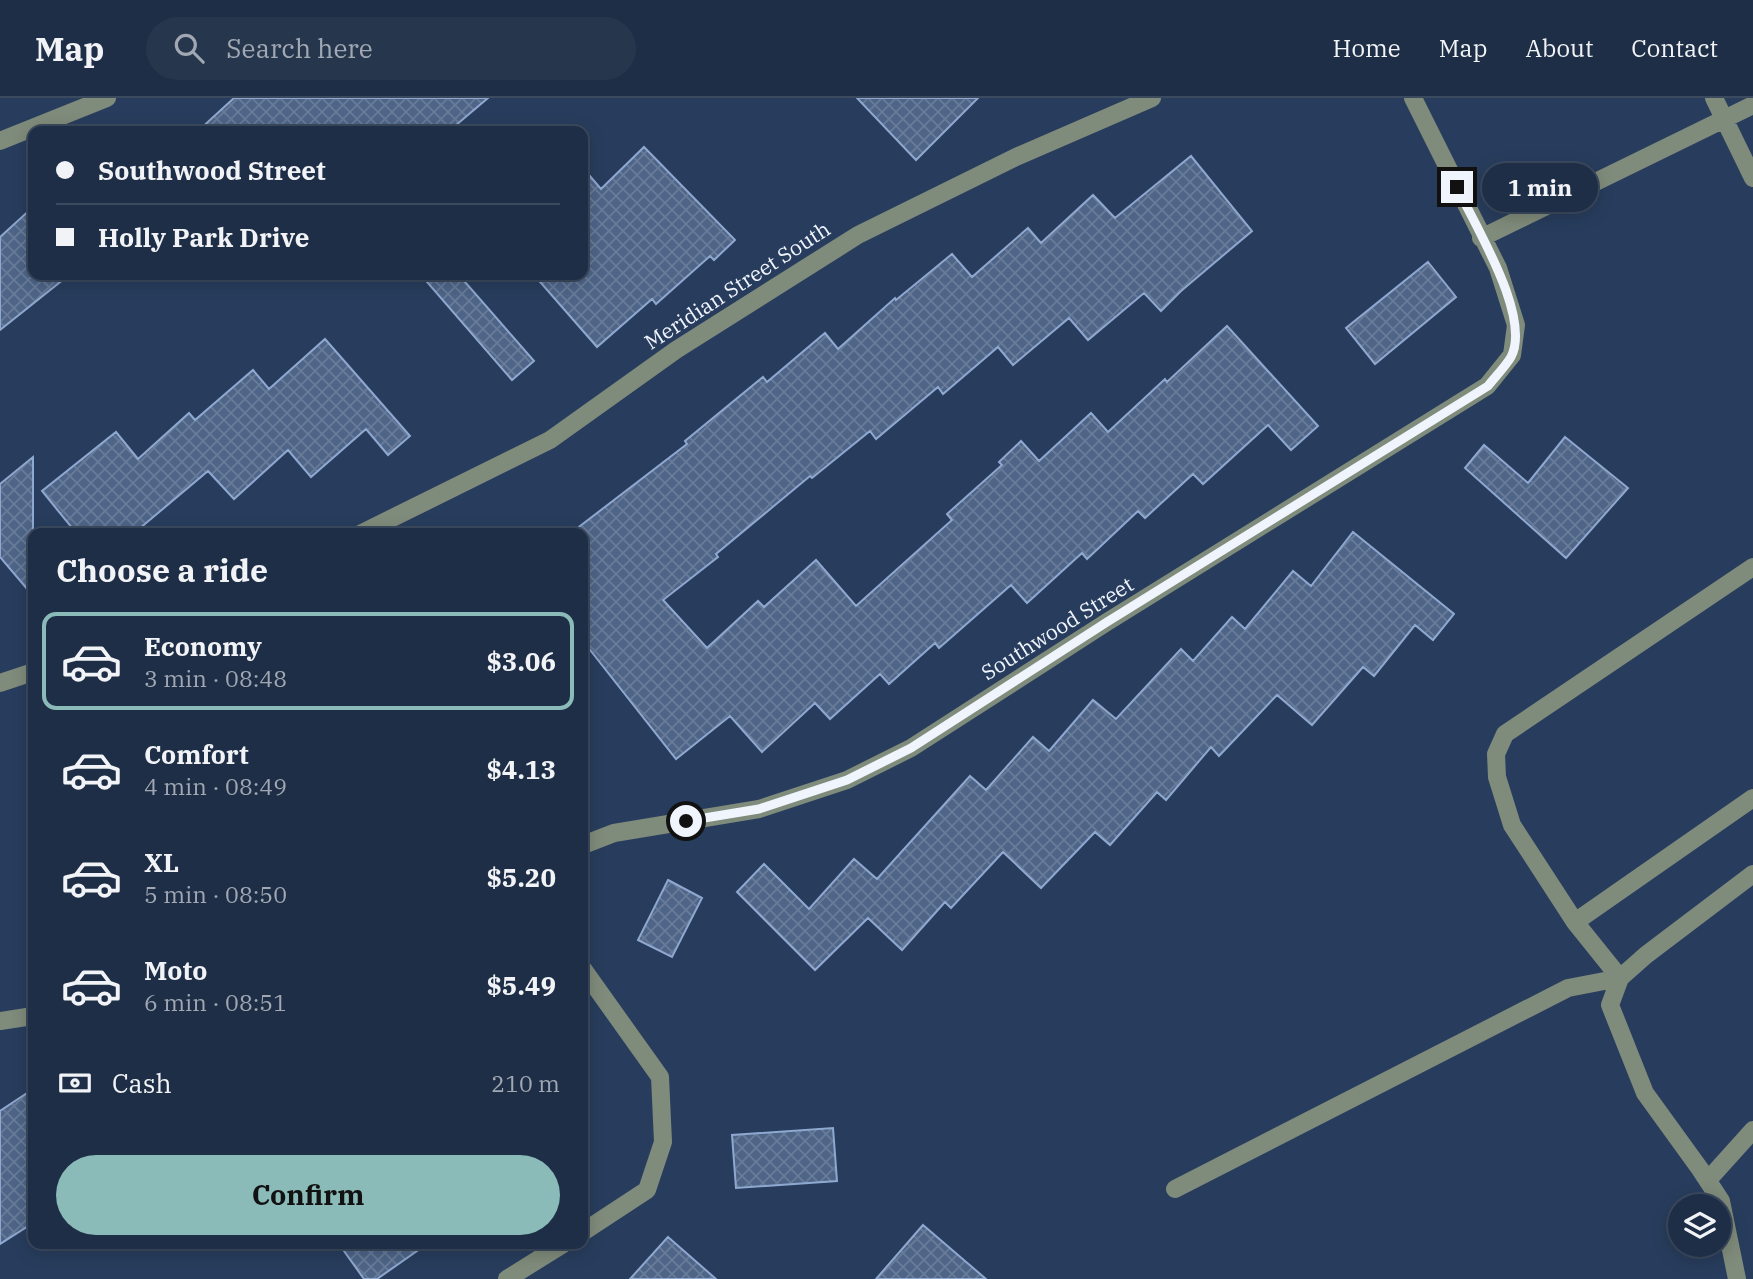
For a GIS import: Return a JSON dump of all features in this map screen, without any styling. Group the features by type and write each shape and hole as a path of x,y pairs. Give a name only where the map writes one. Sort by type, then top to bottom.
{"street":[{"path":"37,126 107,98"},
{"name":"Meridian Street South","path":"372,528 550,440 676,349 858,235 1016,157 1152,98"},
{"path":"1413,98 1481,238 1753,105"},
{"path":"1714,98 1753,178"},
{"path":"0,141 28,130"},
{"name":"Southwood Street","path":"588,843 614,833 759,809 847,780 911,748 1107,622 1488,386 1512,355 1516,325 1498,268 1481,238"},
{"path":"1620,978 1575,922 1512,825 1497,777 1496,754 1505,734 1753,567"},
{"path":"0,684 28,674"},
{"path":"1575,922 1753,798"},
{"path":"1737,1279 1721,1201 1645,1093 1610,1005 1620,978 1646,955 1753,874"},
{"path":"588,976 660,1077 663,1142 647,1190 588,1229"},
{"path":"1175,1189 1568,988 1620,978"},
{"path":"0,1021 28,1017"},
{"path":"1708,1180 1753,1129"},
{"path":"507,1279 555,1249"}],"building":[{"path":"234,98 488,98 455,126 203,126"},
{"path":"857,98 978,98 916,160"},
{"path":"644,147 735,240 714,260 710,256 656,304 652,299 597,347 538,280 588,280 588,174 601,189"},
{"path":"1191,156 1252,231 1161,311 1144,293 1088,340 1069,318 1013,365 998,347 943,394 938,387 876,439 870,431 812,478 810,476 716,554 718,557 663,600 707,648 758,601 764,607 816,560 856,606 952,520 947,514 1002,465 999,462 1021,441 1039,461 1091,413 1108,432 1227,326 1318,426 1291,450 1268,425 1203,484 1193,474 1145,518 1138,511 1087,559 1082,553 1027,603 1011,585 939,648 935,643 889,684 880,674 830,719 815,703 762,752 730,716 676,759 588,647 588,528 578,528 687,444 685,441 763,377 767,382 825,333 838,349 895,298 896,300 952,254 972,277 1028,228 1041,243 1093,195 1115,218"},
{"path":"28,212 28,280 63,280 0,330 0,237"},
{"path":"1428,262 1456,297 1375,364 1346,328"},
{"path":"425,280 463,280 534,361 512,380"},
{"path":"325,339 410,436 388,455 366,429 311,477 288,450 234,499 208,471 140,528 72,528 42,491 116,432 138,459 189,413 195,420 253,370 269,389"},
{"path":"1565,437 1628,488 1566,558 1465,468 1484,445 1528,483"},
{"path":"33,457 33,528 28,528 28,590 0,557 0,484"},
{"path":"1353,532 1454,614 1433,640 1415,625 1374,676 1363,667 1312,725 1277,695 1219,756 1211,747 1166,800 1157,792 1110,845 1095,832 1041,888 1003,852 951,908 945,902 902,950 868,918 815,970 737,892 764,864 809,909 854,859 877,879 970,776 986,790 1033,737 1049,751 1093,700 1116,719 1181,649 1193,661 1232,617 1245,629 1293,571 1311,586"},
{"path":"668,880 702,898 672,957 638,940"},
{"path":"28,1092 28,1226 0,1244 0,1111"},
{"path":"833,1128 837,1181 736,1188 732,1135"},
{"path":"923,1225 986,1279 876,1279"},
{"path":"668,1237 716,1279 630,1279"},
{"path":"343,1249 420,1249 377,1279 364,1279"}],"route":[{"path":"686,821 759,809 847,780 911,748 1107,622 1488,386 1512,355 1516,325 1498,268 1457,187"}]}
